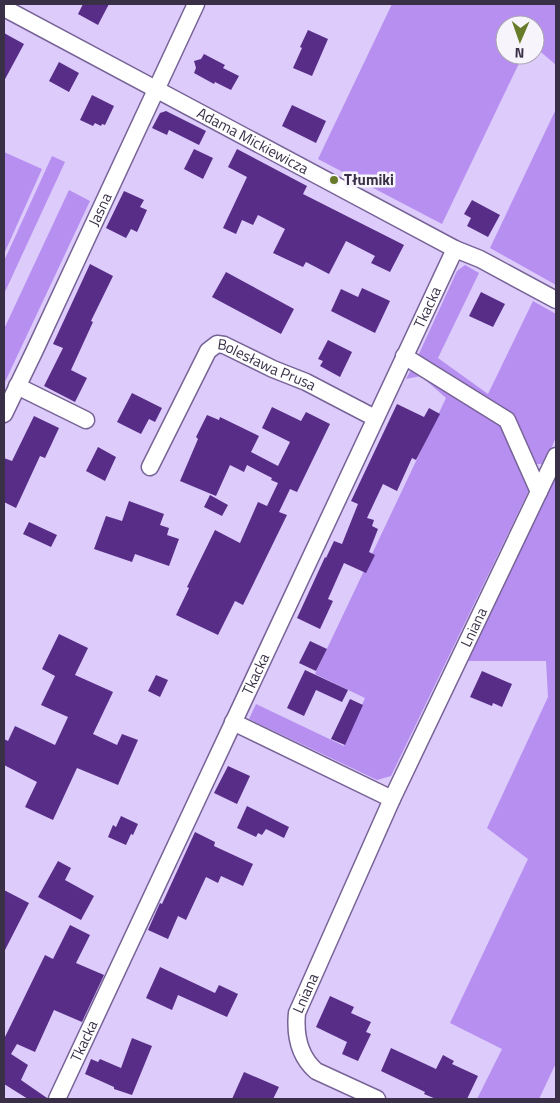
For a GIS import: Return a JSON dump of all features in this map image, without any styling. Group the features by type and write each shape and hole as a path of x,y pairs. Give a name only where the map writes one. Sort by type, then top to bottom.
{"street":[{"name":"Jasna","path":"4,414 196,4"},
{"name":"Adama Mickiewicza","path":"4,8 455,249 480,259 556,300"},
{"name":"Tkacka","path":"57,1099 455,249"},
{"name":"Bolesława Prusa","path":"150,457 208,351 217,344 224,345 273,369 306,382 376,418"},
{"path":"404,356 507,420 539,492"},
{"path":"17,386 86,420"},
{"name":"Lniana","path":"377,1099 316,1070 308,1064 302,1052 296,1029 297,1013 392,799 556,456"},
{"path":"233,722 392,799"}],"shaded area":[{"path":"392,4 556,4 556,65 545,56 545,15 495,15 495,65 518,65 442,224 318,159"},
{"path":"556,109 556,285 490,248"},
{"path":"4,152 42,169 4,254"},
{"path":"52,156 65,162 4,294 4,261"},
{"path":"69,190 90,201 4,384 4,329"},
{"path":"465,265 479,273 438,358 488,394 533,301 556,314 556,437 545,464 536,464 510,416 417,358 457,271"},
{"path":"413,366 500,423 531,486 391,776 377,780 249,719 256,704 344,746 365,698 315,674 446,398 421,376 406,379"},
{"path":"556,472 556,1063 539,1099 477,1099 502,1049 450,1023 528,859 487,828 548,697 546,661 466,661"}],"building":[{"path":"83,4 109,4 98,25 78,14"},
{"path":"308,30 328,39 312,76 293,68"},
{"path":"4,33 24,44 4,81"},
{"path":"204,54 225,65 223,68 239,76 231,90 215,82 214,84 194,73 196,68 194,61 201,59"},
{"path":"59,62 79,73 69,92 49,81"},
{"path":"92,95 114,106 105,125 102,124 101,126 95,123 93,126 80,120"},
{"path":"292,105 326,121 316,143 282,126"},
{"path":"166,111 206,131 199,145 169,130 167,135 152,128 160,113"},
{"path":"194,149 213,158 203,179 184,169"},
{"path":"237,149 307,186 303,194 404,245 390,272 371,263 375,256 346,241 329,274 306,262 303,267 273,253 285,229 258,215 253,225 242,220 236,234 223,228 247,177 228,167"},
{"path":"124,191 144,200 140,207 147,210 137,232 131,229 126,238 106,228"},
{"path":"472,200 500,215 488,237 467,226 471,218 464,214"},
{"path":"90,264 113,276 91,321 93,322 71,370 87,378 75,402 44,386 63,348 53,344"},
{"path":"226,272 294,309 281,334 212,297"},
{"path":"362,288 390,301 375,333 331,311 341,289 358,297"},
{"path":"481,292 505,304 493,327 469,316"},
{"path":"328,340 352,352 340,377 320,366 323,361 318,359"},
{"path":"132,393 162,408 155,422 149,419 141,434 117,422"},
{"path":"397,404 424,417 429,408 440,414 416,460 412,458 397,491 383,484 367,518 374,520 372,526 378,529 369,552 375,555 366,573 344,563 328,599 333,601 320,629 297,618 334,541 342,544 358,504 351,501"},
{"path":"272,407 301,421 306,412 330,424 297,492 290,489 279,512 287,515 243,605 235,601 218,635 176,615 189,588 187,587 215,530 240,543 258,502 267,506 278,483 247,465 244,472 230,465 216,496 180,481 198,439 196,437 207,415 219,420 220,417 259,436 251,452 278,466 290,442 262,428"},
{"path":"34,416 59,428 45,458 40,456 16,508 4,502 4,458 12,461"},
{"path":"98,447 116,457 105,481 86,471"},
{"path":"210,495 228,505 222,516 204,507"},
{"path":"129,501 164,514 160,525 169,528 167,535 179,539 169,566 135,554 132,562 94,549 106,516 122,521"},
{"path":"29,522 57,535 51,547 23,534"},
{"path":"59,634 88,648 75,675 113,692 93,734 117,745 122,734 138,740 118,785 77,768 53,820 25,807 37,782 4,765 4,739 8,741 15,726 55,745 68,717 41,705 55,676 42,669"},
{"path":"310,641 327,649 316,671 299,663"},
{"path":"305,670 348,690 342,702 316,690 304,716 287,708"},
{"path":"482,671 512,684 502,707 493,703 492,706 470,697"},
{"path":"156,675 168,680 160,697 148,691"},
{"path":"350,699 363,705 345,745 331,739"},
{"path":"228,766 250,776 237,804 214,793"},
{"path":"247,806 289,827 284,838 266,829 262,835 258,833 256,837 237,828"},
{"path":"121,816 138,824 126,845 108,837 113,825 116,827"},
{"path":"195,832 215,842 214,846 253,864 243,886 221,876 218,883 206,877 186,920 178,916 168,939 148,930"},
{"path":"58,861 71,868 65,880 94,896 81,920 38,897"},
{"path":"4,890 29,903 4,952"},
{"path":"70,925 90,935 76,963 104,975 82,1022 54,1010 35,1052 17,1044 11,1054 28,1065 21,1080 47,1098 28,1099 4,1084 4,1039 45,955 53,959"},
{"path":"160,967 215,993 219,985 238,994 227,1017 178,995 172,1010 146,998"},
{"path":"330,996 354,1007 351,1013 371,1022 366,1032 371,1034 358,1061 342,1054 347,1042 316,1027"},
{"path":"132,1038 152,1046 132,1095 114,1089 114,1087 85,1074 91,1059 98,1062 100,1059 121,1068"},
{"path":"391,1048 436,1069 443,1055 454,1061 452,1064 478,1076 467,1099 436,1099 381,1071"},
{"path":"244,1072 279,1087 273,1099 232,1099"}],"place":[{"name":"Tłumiki","path":"334,180"}]}
